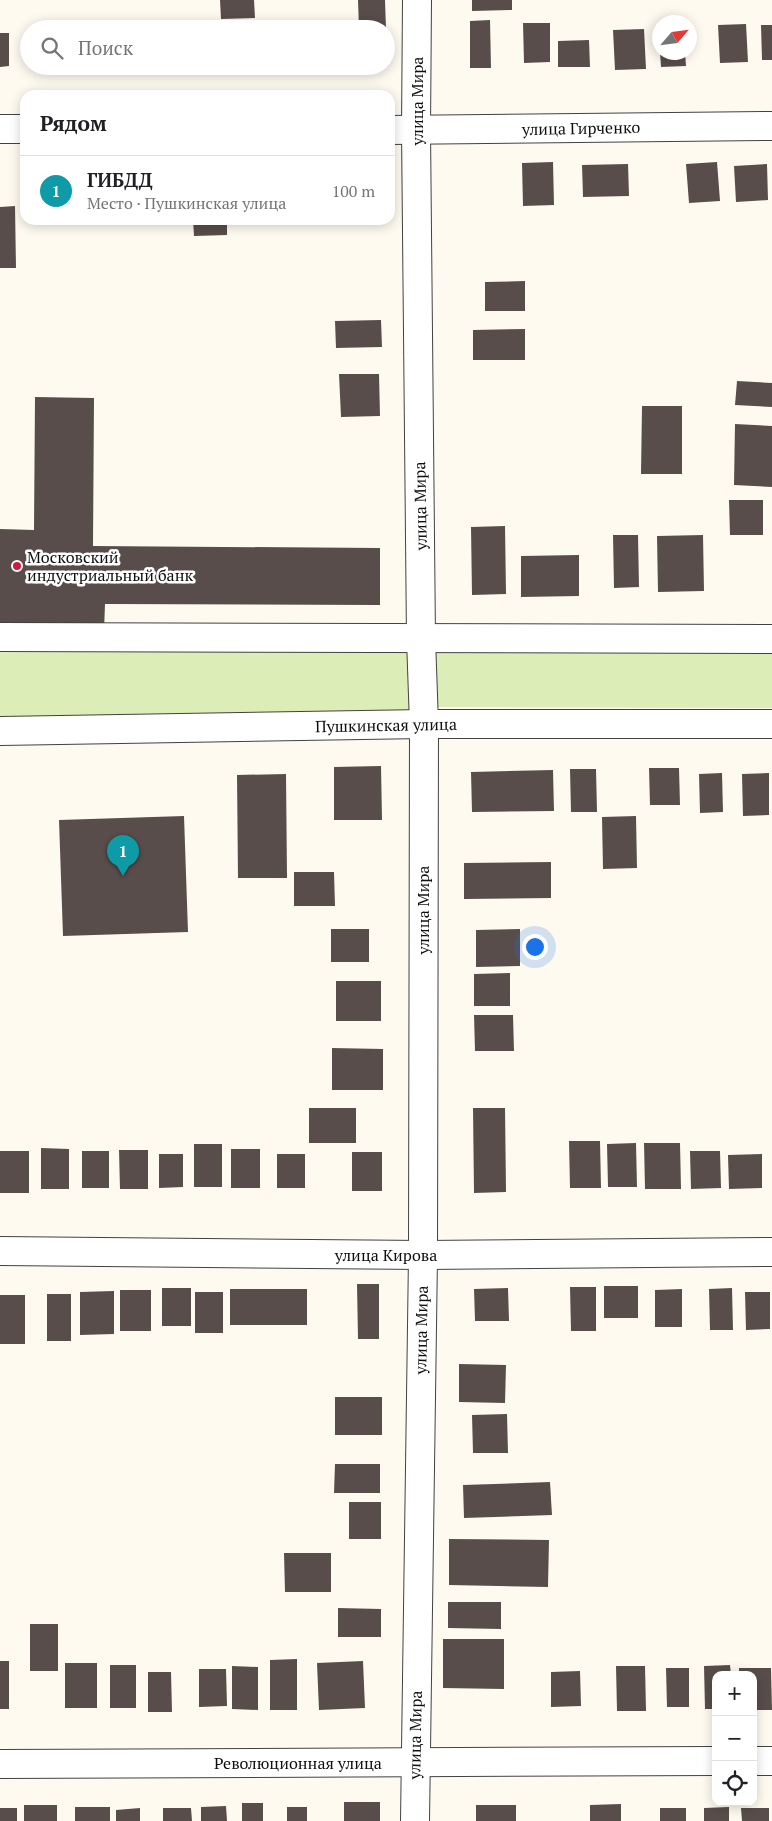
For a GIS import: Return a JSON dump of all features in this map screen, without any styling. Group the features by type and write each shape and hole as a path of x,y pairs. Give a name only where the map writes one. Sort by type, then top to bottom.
{"street":[{"name":"улица Мира","path":"415,1821 414,1763 423,1255 424,724 403,130 417,0"},
{"name":"улица Гирченко","path":"403,130 772,126"},
{"path":"0,129 20,129"},
{"path":"0,637 772,639"},
{"name":"Пушкинская улица","path":"0,731 424,724 772,724"},
{"name":"улица Кирова","path":"0,1251 423,1255 772,1252"},
{"path":"757,1761 772,1761"},
{"name":"Революционная улица","path":"0,1764 712,1762"}],"green space":[{"path":"414,645 416,716 0,722 0,648"},
{"path":"436,651 772,651 772,708 435,707"}],"building":[{"path":"220,0 254,0 255,18 221,19"},
{"path":"358,0 385,0 386,20 359,20"},
{"path":"472,0 512,0 512,10 472,11"},
{"path":"490,20 491,68 470,68 470,21"},
{"path":"523,23 550,23 550,62 524,63"},
{"path":"746,24 748,62 720,63 718,25"},
{"path":"761,25 772,25 772,60 762,60"},
{"path":"644,29 646,69 615,70 613,30"},
{"path":"0,33 9,33 9,66 0,67"},
{"path":"589,40 590,67 558,67 558,41"},
{"path":"661,60 686,60 686,66 661,67"},
{"path":"553,162 554,205 523,206 522,163"},
{"path":"717,162 720,201 689,203 686,164"},
{"path":"628,164 629,196 583,197 582,165"},
{"path":"767,164 768,200 736,202 734,166"},
{"path":"15,206 16,268 0,268 0,207"},
{"path":"193,225 227,225 227,235 194,236"},
{"path":"525,281 525,311 485,311 485,282"},
{"path":"381,320 382,347 336,348 335,321"},
{"path":"525,329 525,360 473,360 473,330"},
{"path":"339,374 379,374 380,416 341,417"},
{"path":"737,381 772,383 772,407 735,405"},
{"path":"35,397 94,398 93,546 380,548 380,605 105,604 104,631 0,629 0,529 34,530"},
{"path":"642,406 682,406 682,474 641,474"},
{"path":"735,424 772,426 772,487 734,485"},
{"path":"729,500 763,500 763,535 730,535"},
{"path":"505,526 506,594 472,595 471,527"},
{"path":"613,535 638,535 639,587 614,588"},
{"path":"703,535 704,591 658,592 657,536"},
{"path":"579,555 579,596 521,597 521,556"},
{"path":"381,766 382,820 334,820 334,767"},
{"path":"649,768 679,768 680,805 650,805"},
{"path":"570,769 596,769 597,812 571,812"},
{"path":"553,770 554,811 472,812 471,772"},
{"path":"722,773 723,812 700,813 699,774"},
{"path":"769,773 769,815 743,816 742,774"},
{"path":"286,774 287,878 238,878 237,775"},
{"path":"184,816 188,932 63,936 59,820"},
{"path":"636,816 637,868 603,869 602,817"},
{"path":"551,862 551,898 464,899 464,863"},
{"path":"294,872 334,872 335,906 294,906"},
{"path":"331,929 369,929 369,962 331,962"},
{"path":"520,929 520,966 476,967 476,930"},
{"path":"510,973 510,1006 474,1006 474,974"},
{"path":"336,981 381,981 381,1021 336,1021"},
{"path":"474,1015 513,1015 514,1051 475,1051"},
{"path":"332,1048 383,1049 383,1090 332,1090"},
{"path":"309,1108 356,1108 356,1143 309,1143"},
{"path":"473,1108 505,1108 506,1192 474,1193"},
{"path":"569,1141 600,1141 601,1188 570,1188"},
{"path":"636,1143 637,1187 608,1187 607,1144"},
{"path":"644,1143 680,1143 681,1189 645,1189"},
{"path":"194,1144 222,1144 222,1187 194,1187"},
{"path":"41,1148 69,1149 69,1189 41,1189"},
{"path":"231,1149 260,1149 260,1188 231,1188"},
{"path":"119,1150 148,1150 148,1189 120,1189"},
{"path":"0,1151 29,1151 29,1193 0,1193"},
{"path":"82,1151 109,1151 109,1188 82,1188"},
{"path":"690,1151 720,1151 721,1188 691,1189"},
{"path":"352,1152 382,1152 382,1191 352,1191"},
{"path":"159,1154 183,1154 183,1187 159,1188"},
{"path":"277,1154 305,1154 305,1188 277,1188"},
{"path":"762,1154 762,1188 729,1189 728,1155"},
{"path":"357,1284 379,1284 379,1339 358,1339"},
{"path":"604,1286 638,1286 638,1318 604,1318"},
{"path":"570,1287 596,1287 596,1331 571,1331"},
{"path":"162,1288 191,1288 191,1326 162,1326"},
{"path":"508,1288 509,1321 475,1321 474,1289"},
{"path":"732,1288 733,1330 710,1330 709,1289"},
{"path":"230,1289 307,1289 307,1325 230,1325"},
{"path":"682,1289 682,1327 655,1327 655,1290"},
{"path":"120,1290 151,1290 151,1331 120,1331"},
{"path":"114,1291 114,1334 80,1335 80,1292"},
{"path":"195,1292 223,1292 223,1333 195,1333"},
{"path":"745,1292 770,1292 770,1329 746,1330"},
{"path":"47,1294 71,1294 71,1341 47,1341"},
{"path":"0,1295 25,1295 25,1344 0,1344"},
{"path":"459,1364 506,1365 505,1403 459,1402"},
{"path":"335,1397 382,1397 382,1435 335,1435"},
{"path":"507,1414 508,1453 473,1453 472,1415"},
{"path":"335,1464 380,1464 380,1493 334,1493"},
{"path":"550,1482 552,1515 464,1518 463,1485"},
{"path":"349,1502 381,1502 381,1539 349,1539"},
{"path":"449,1539 549,1540 548,1587 449,1585"},
{"path":"284,1553 331,1553 331,1592 285,1592"},
{"path":"448,1602 501,1602 501,1629 448,1628"},
{"path":"338,1608 381,1609 381,1637 338,1637"},
{"path":"30,1624 58,1624 58,1671 30,1671"},
{"path":"443,1639 504,1639 504,1689 443,1688"},
{"path":"297,1659 297,1710 270,1710 270,1660"},
{"path":"0,1661 9,1661 9,1709 0,1709"},
{"path":"363,1661 365,1708 319,1710 317,1663"},
{"path":"65,1663 97,1663 97,1708 65,1708"},
{"path":"110,1665 136,1665 136,1708 110,1708"},
{"path":"730,1665 731,1671 712,1671 712,1709 705,1709 704,1666"},
{"path":"232,1666 258,1667 258,1710 232,1709"},
{"path":"616,1666 645,1666 646,1711 617,1711"},
{"path":"666,1668 689,1668 689,1707 667,1707"},
{"path":"739,1668 771,1668 772,1710 757,1710 757,1671 739,1671"},
{"path":"199,1669 226,1669 227,1706 199,1707"},
{"path":"580,1671 581,1706 551,1707 551,1672"},
{"path":"148,1672 171,1672 172,1712 148,1712"},
{"path":"344,1802 380,1802 380,1821 344,1821"},
{"path":"242,1803 263,1803 263,1821 242,1821"},
{"path":"621,1804 621,1821 590,1821 590,1805"},
{"path":"24,1805 57,1805 57,1821 24,1821"},
{"path":"476,1805 516,1805 516,1821 476,1821"},
{"path":"226,1806 227,1821 201,1821 201,1807"},
{"path":"75,1807 110,1807 110,1821 75,1821"},
{"path":"287,1807 307,1807 307,1821 287,1821"},
{"path":"729,1807 729,1821 704,1821 704,1808"},
{"path":"0,1808 17,1808 17,1821 0,1821"},
{"path":"140,1808 140,1821 116,1821 116,1810"},
{"path":"163,1808 191,1808 192,1821 163,1821"},
{"path":"660,1808 686,1808 686,1821 660,1821"},
{"path":"741,1808 769,1808 769,1821 742,1821"}],"place":[{"name":"Московский индустриальный банк","path":"17,566"},
{"name":"ГИБДД","path":"123,876"}]}
